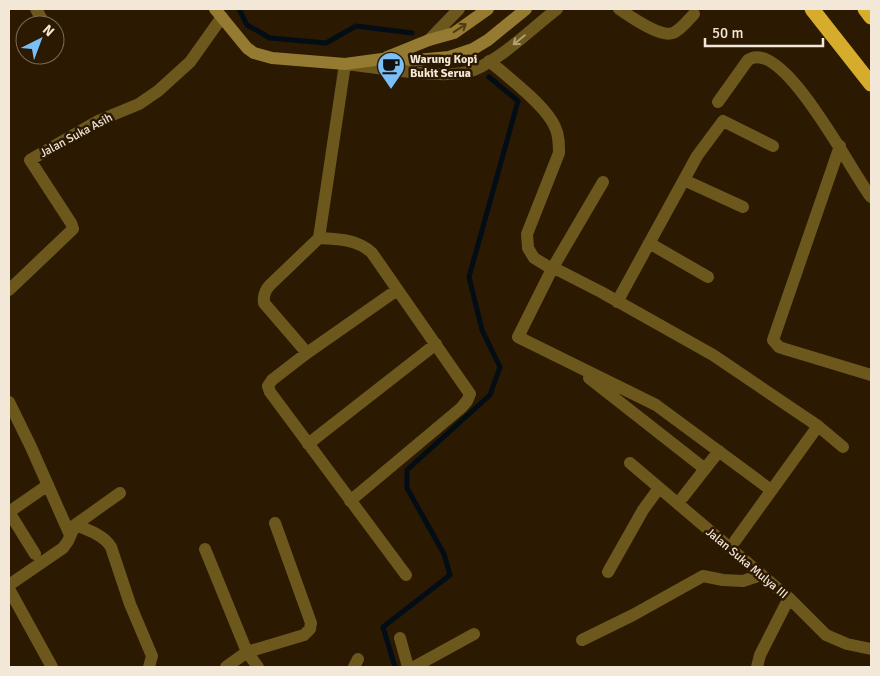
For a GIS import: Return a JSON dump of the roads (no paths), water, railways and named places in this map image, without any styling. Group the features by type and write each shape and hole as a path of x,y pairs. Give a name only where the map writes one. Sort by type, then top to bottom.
{"highway":[{"path":"812,9 871,84"},
{"path":"864,9 871,17"}],"main road":[{"path":"382,59 428,40 454,33 488,9"},
{"path":"219,13 247,48 254,53 272,58 344,64 382,59 417,60 449,56 473,49 488,40 526,9"}],"street":[{"path":"428,40 459,9"},
{"path":"307,353 264,302 264,298 266,289 319,238 344,64 446,75 472,71 500,55 557,9"},
{"path":"619,9 663,34 674,33 694,14"},
{"name":"Jalan Suka Asih","path":"9,290 73,229 30,160 98,121 139,104 158,91 190,62 219,13"},
{"path":"718,102 743,64 753,56 767,59 805,95 840,146 871,197"},
{"path":"489,61 538,104 555,125 560,140 559,153 527,234 528,248 534,258 713,355 818,426 843,447"},
{"path":"617,302 697,156 723,121 773,146"},
{"path":"840,146 773,340 779,347 871,376"},
{"path":"684,180 743,207"},
{"path":"603,182 552,269 518,337 656,405 772,490"},
{"path":"319,238 349,240 368,250 470,394 461,408 350,500"},
{"path":"649,243 708,277"},
{"path":"397,290 307,353 272,380 268,386 270,392 406,575"},
{"path":"308,444 436,344"},
{"path":"568,362 705,469"},
{"path":"9,402 48,485 72,530 100,536 108,542 130,604 152,656 149,667"},
{"path":"735,541 818,426"},
{"path":"683,497 719,452"},
{"name":"Jalan Suka Mulya III","path":"630,463 788,598 826,635 847,644 871,650"},
{"path":"34,554 9,512 48,485"},
{"path":"608,572 642,510 659,488"},
{"path":"9,585 62,548 68,541 72,530 120,493"},
{"path":"226,667 247,652 304,635 310,629 311,623 275,523"},
{"path":"205,549 224,601 247,652 258,667"},
{"path":"582,640 645,609 703,576 723,580 744,581 761,575"},
{"path":"9,589 52,667"},
{"path":"757,667 760,655 788,598"},
{"path":"414,667 474,634"},
{"path":"400,638 408,667"}],"waterway":[{"path":"239,9 247,25 270,38 326,43 356,26 412,33"},
{"path":"395,667 383,627 450,575 444,554 407,488 407,470 490,395 500,367 482,330 469,277 518,101 489,77"}],"place":[{"name":"Warung Kopi Bukit Serua","path":"391,90"}]}
